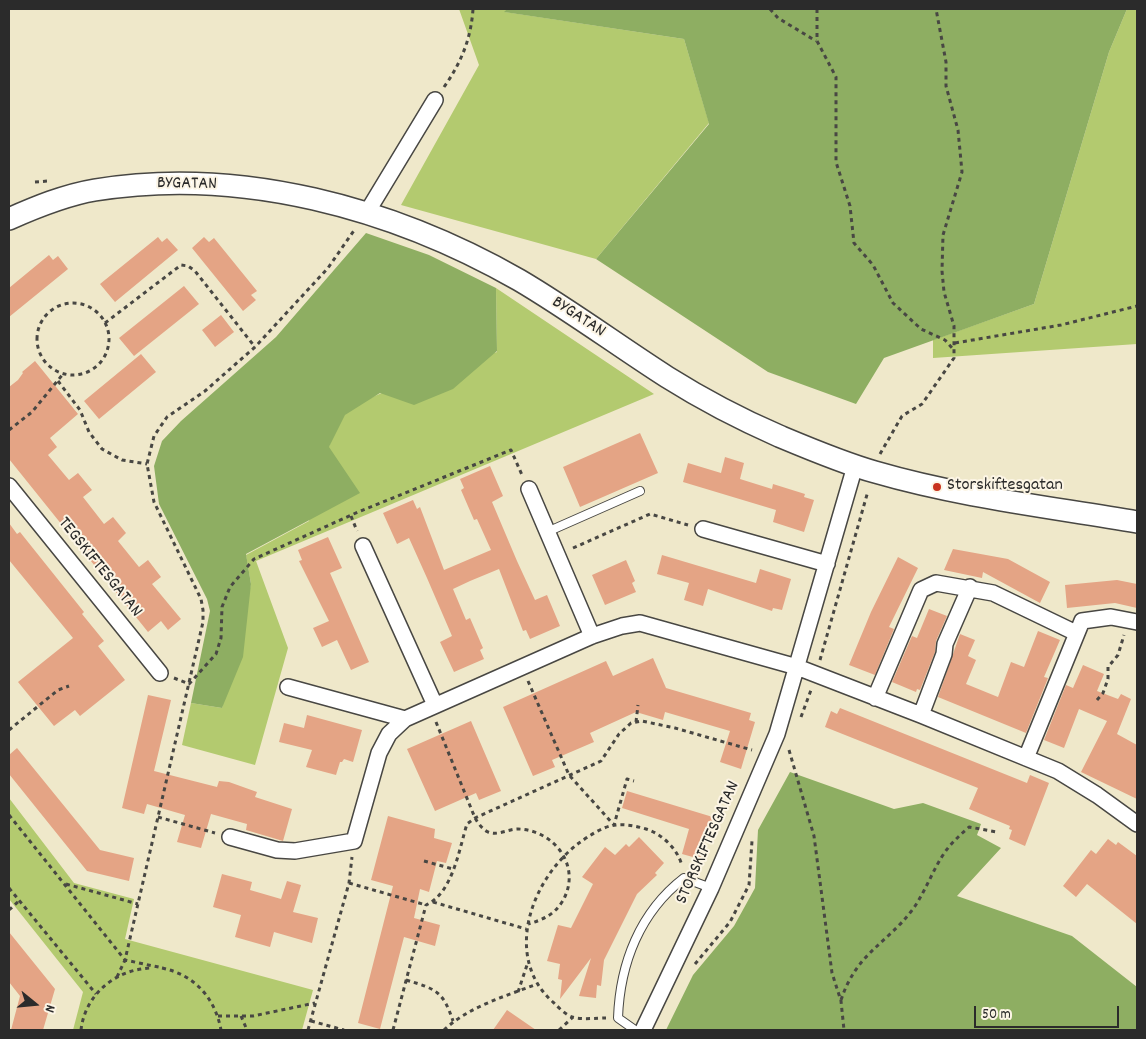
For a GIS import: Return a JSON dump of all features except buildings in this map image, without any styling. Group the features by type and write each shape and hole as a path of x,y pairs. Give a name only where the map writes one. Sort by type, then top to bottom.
{"street":[{"path":"366,214 435,100"},
{"name":"BYGATAN","path":"9,219 42,204 93,190 147,184 205,183 264,189 314,199 417,231 487,262 523,282 693,392 754,424 855,466 886,476 998,500 1137,522"},
{"name":"STORSKIFTESGATAN","path":"643,1030 711,888 769,755 797,667 855,466"},
{"name":"TEGSKIFTESGATAN","path":"9,486 160,673"},
{"path":"529,489 592,636"},
{"path":"703,529 827,564"},
{"path":"363,546 432,707"},
{"path":"875,698 921,590 936,583 993,593 1076,633"},
{"path":"921,715 944,654 945,644 970,588"},
{"path":"1026,758 1082,621 1111,617 1131,620"},
{"path":"230,837 277,850 295,851 354,841 379,753 389,734 405,719 592,636 622,626 640,623 797,667 921,715 1058,771 1097,795 1137,824"},
{"path":"288,687 405,719"}],"lane":[{"path":"547,532 640,491"},
{"path":"635,1030 618,1018 622,977 633,944 654,907 668,891 684,878 711,888"}],"path":[{"path":"435,100 459,67 472,29 472,9"},
{"path":"770,9 778,18 817,41"},
{"path":"817,9 817,41 836,77 836,162 850,206 854,243 873,265 893,303 921,329 945,340 954,351"},
{"path":"877,458 902,416 922,404 954,358 954,326 944,292 942,271 943,234 962,172 958,130 946,86 946,62 936,9"},
{"path":"117,977 125,960 189,684 203,610 201,599 154,502 148,464 154,436 167,417 205,391 255,347 328,268 366,214"},
{"path":"105,323 181,265 188,266 195,271 255,347"},
{"path":"65,304 84,305 100,315 105,323 108,331 108,347 101,362 88,372 72,375 63,374 47,364 38,348 38,329 48,313 65,304"},
{"path":"955,343 1061,325 1137,306"},
{"path":"9,430 32,412 63,374"},
{"path":"58,381 80,410 89,432 102,449 122,460 148,464"},
{"path":"189,684 216,654 221,638 222,607 230,587 254,559 358,512 511,450 529,489"},
{"path":"557,555 650,514 703,529"},
{"path":"1097,700 1103,693 1108,679 1108,667 1118,655 1131,620"},
{"path":"522,666 569,775 614,825"},
{"path":"9,730 58,690 69,686"},
{"path":"636,722 638,706"},
{"path":"432,707 475,818 482,828 494,833 517,829 545,836 556,844 564,854 569,884 561,903 547,917 528,924"},
{"path":"349,883 426,905 433,902 450,879 467,824 475,818 601,761 619,734 631,723 642,721 675,728 769,755"},
{"path":"789,750 814,836 832,973 841,1001 844,1030"},
{"path":"614,825 627,779 634,781"},
{"path":"9,815 125,960 163,968 184,975 209,997 222,1030"},
{"path":"158,817 230,837"},
{"path":"618,1018 572,1017 547,997 537,984 528,962 526,928 533,902 545,876 564,854 590,835 614,825 639,827 664,839 674,849 680,861 684,878"},
{"path":"841,1001 848,981 859,963 913,909 942,856 953,841 969,827 997,832"},
{"path":"308,1030 349,883 354,841"},
{"path":"424,861 453,869"},
{"path":"66,884 138,904"},
{"path":"9,888 96,994"},
{"path":"9,910 19,901"},
{"path":"433,902 526,928"},
{"path":"393,1030 426,905"},
{"path":"518,992 528,962"},
{"path":"81,1030 84,1015 96,994 117,977 139,968 163,968"},
{"path":"406,980 434,988 440,993 453,1021"},
{"path":"444,1030 453,1021 494,1000 537,984"},
{"path":"218,1016 253,1016 316,1003"},
{"path":"241,1016 248,1030"},
{"path":"559,1030 572,1017"},
{"path":"311,1022 344,1030"}],"green space":[{"path":"459,9 507,9 505,12 684,39 709,123 596,259 401,205 479,65"},
{"path":"507,9 1127,9 1109,52 1034,304 884,358 856,404 768,372 596,259 709,124 684,39 504,12"},
{"path":"1127,9 1137,9 1137,344 933,358 933,340 1034,304 1109,52"},
{"path":"366,233 429,255 496,288 497,351 453,389 414,405 380,393 345,415 329,447 360,493 246,554 251,584 243,657 222,708 191,703 210,611 207,599 159,504 154,466 162,441 181,421 276,337"},
{"path":"496,288 654,394 256,561 288,648 255,765 182,745 191,703 222,708 251,584 246,555 309,521 322,467 331,441 343,417 352,408 390,389 497,352"},
{"path":"790,772 894,809 923,803 981,824 977,835 1001,848 957,896 1072,936 1137,987 1137,1030 666,1030 693,975 734,926 755,888 758,830"},
{"path":"9,798 74,883 134,899 125,939 313,990 302,1030 73,1030 83,992 9,899"}],"place":[{"name":"Storskiftesgatan","path":"937,487"}]}
